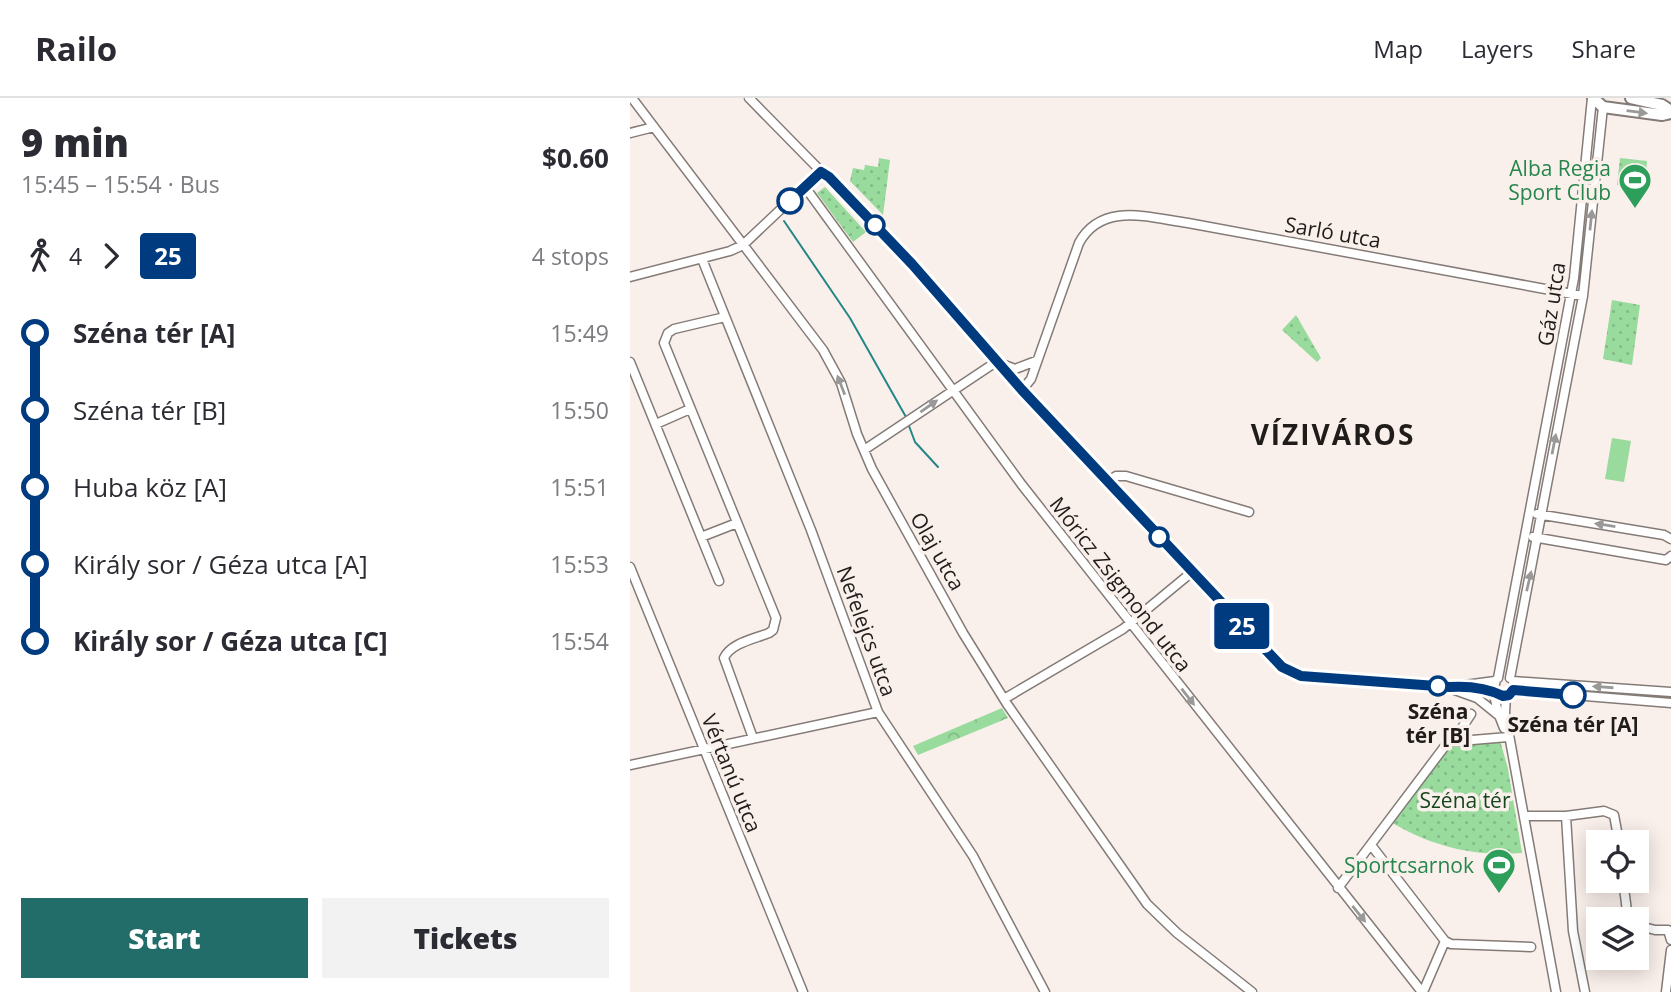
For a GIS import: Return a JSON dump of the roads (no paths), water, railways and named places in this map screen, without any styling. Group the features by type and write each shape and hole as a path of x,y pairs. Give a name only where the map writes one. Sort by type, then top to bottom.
{"street":[{"name":"Olaj utca","path":"632,98 827,357 841,383 864,450 880,484 963,633 1004,699 1147,904 1177,933 1252,992"},
{"path":"749,98 912,264 996,362 1272,660 1288,671 1310,677 1450,687 1496,683 1671,703"},
{"path":"1592,98 1603,103 1661,115 1671,112"},
{"name":"Gáz utca","path":"1496,683 1571,294 1592,98"},
{"path":"1631,98 1662,105 1671,112"},
{"name":"Gáz utca","path":"1510,686 1540,514 1583,296 1603,103"},
{"path":"630,133 654,127"},
{"path":"630,277 702,259 743,245 821,172"},
{"name":"Móricz Zsigmond utca","path":"805,187 1021,485 1423,992 1445,942"},
{"name":"Sarló utca","path":"1036,361 1082,237 1105,218 1128,214 1212,227 1583,296"},
{"name":"Nefelejcs utca","path":"702,259 811,530 878,712 973,856 1045,992"},
{"path":"725,317 674,329 665,337 664,348 776,618 769,634 736,646 726,653 724,658 753,738"},
{"path":"996,362 1016,369 1036,361"},
{"path":"1022,390 1031,379 1036,361"},
{"path":"630,362 719,581"},
{"path":"864,450 996,362"},
{"path":"656,424 690,409"},
{"path":"1107,482 1116,476 1126,476 1249,512"},
{"path":"1530,513 1664,535 1671,539"},
{"path":"701,537 737,523"},
{"path":"1526,536 1666,560 1671,556"},
{"name":"Vértanú utca","path":"630,567 803,992"},
{"path":"1004,699 1130,624 1192,572"},
{"path":"1496,683 1500,695 1510,686 1671,692"},
{"path":"1496,683 1499,715 1508,737"},
{"path":"1510,686 1505,713 1508,737 1556,992"},
{"path":"1450,687 1476,698 1499,715"},
{"path":"630,765 878,712"},
{"path":"1338,888 1443,747 1454,740 1471,714"},
{"path":"1454,740 1508,737"},
{"path":"1524,816 1566,816 1604,811 1614,815 1617,830"},
{"path":"1566,816 1573,931 1585,992"},
{"path":"1371,845 1445,942 1531,947"},
{"path":"1649,928 1668,930 1671,940"},
{"path":"1666,992 1671,950"}],"waterway":[{"path":"784,221 850,318 906,417"},
{"path":"909,426 915,442 938,467"}],"place":[{"name":"Alba Regia Sport Club","path":"1635,210"},
{"name":"Széna tér [B]","path":"1438,686"},
{"name":"Széna tér [A]","path":"1573,695"},
{"name":"Sportcsarnok","path":"1499,895"}],"district":[{"name":"VÍZIVÁROS","path":"1333,434"}],"park label":[{"name":"Széna tér","path":"1465,800"}]}
